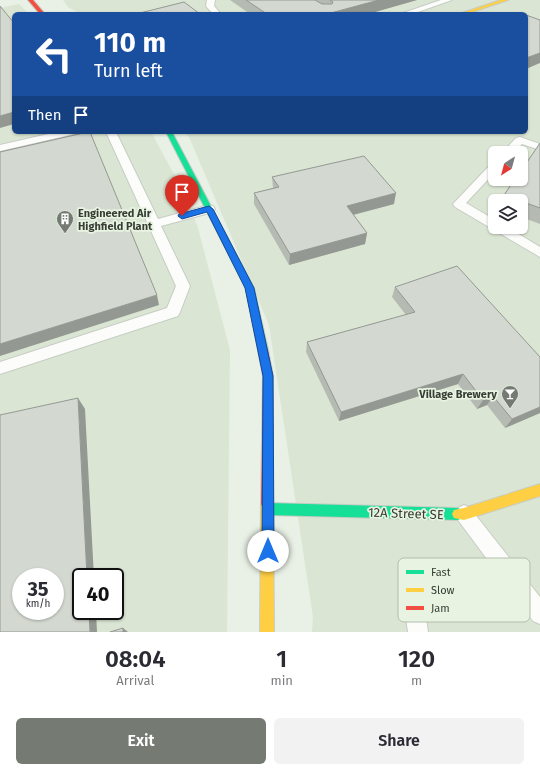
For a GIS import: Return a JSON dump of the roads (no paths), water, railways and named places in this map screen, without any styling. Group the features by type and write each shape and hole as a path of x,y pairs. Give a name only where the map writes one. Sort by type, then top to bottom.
{"street":[{"path":"30,0 42,12"},
{"path":"467,12 506,0"},
{"path":"170,134 250,288 268,376 267,632"},
{"name":"12A Street SE","path":"268,509 464,514 540,490"}],"lane":[{"path":"211,0 210,6 215,12"},
{"path":"410,12 448,0"},
{"path":"0,148 61,134"},
{"path":"0,368 173,312 183,286 112,134"},
{"path":"514,146 520,140 540,147"},
{"path":"488,173 459,204 488,221"},
{"path":"154,224 209,209"},
{"path":"509,234 540,253"},
{"path":"464,514 497,558"},
{"path":"530,601 540,614"},
{"path":"417,622 418,632"}],"place":[{"name":"Engineered Air Highfield Plant","path":"65,234"},
{"name":"Village Brewery","path":"510,409"}]}
